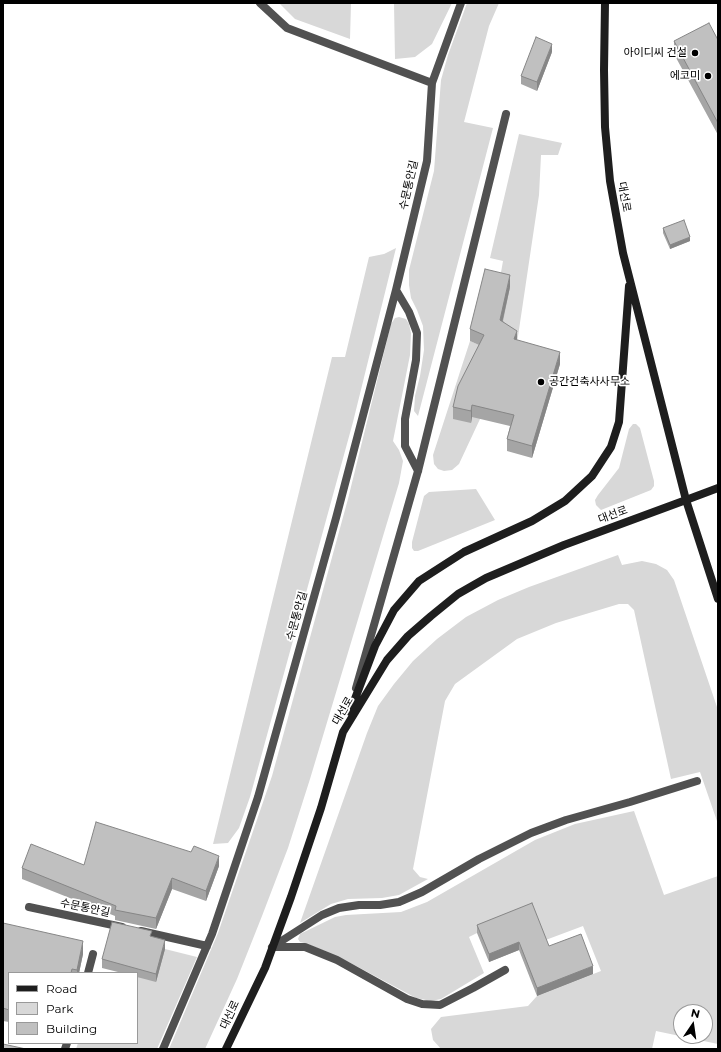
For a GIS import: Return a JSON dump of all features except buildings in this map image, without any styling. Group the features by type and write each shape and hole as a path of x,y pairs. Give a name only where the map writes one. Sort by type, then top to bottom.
{"street":[{"name":"대선로","path":"226,1049 264,968 291,897 316,822 343,732 388,660 408,636 458,594 486,578 564,545 686,500 623,253 610,182 605,127 605,3"},
{"path":"343,732 375,646 394,610 419,581 464,552 532,521 565,501 592,476 611,447 619,422 630,278"},
{"path":"718,488 686,500 718,599"}],"lane":[{"path":"260,3 287,28 432,83"},
{"name":"수문통안길","path":"163,1049 208,946 258,797 336,518 396,290 427,161 432,83 461,3"},
{"path":"343,732 418,471 506,114"},
{"path":"396,290 409,312 417,333 416,360 405,419 405,446 418,471"},
{"path":"272,947 322,915 339,908 399,902 422,892 479,859 531,833 566,820 697,781"},
{"name":"수문통안길","path":"29,907 208,946"},
{"path":"272,947 305,947 337,960 407,999 422,1004 440,1005 505,970"},
{"path":"88,972 93,954"}],"green space":[{"path":"279,3 351,3 350,39 295,19"},
{"path":"394,3 452,3 432,44 415,57 395,59"},
{"path":"467,3 499,3 489,26 464,122 493,128 418,416 414,411 415,396 424,350 423,326 411,298 409,270 434,171 441,80 448,55"},
{"path":"519,134 562,143 558,155 541,155 539,195 517,343 500,332 499,284 503,261 490,258"},
{"path":"396,248 353,422 250,797 239,828 228,843 213,844 332,357 345,357 369,257 384,254"},
{"path":"399,317 406,319 411,333 410,355 393,441 399,450 403,461 399,483 310,779 288,848 262,916 237,979 205,1049 169,1049 218,933 272,776 348,499 391,324 395,318"},
{"path":"470,341 484,347 480,419 459,464 452,470 444,471 438,469 434,464 433,455"},
{"path":"633,424 636,424 640,428 654,486 651,490 601,510 596,505 595,500 619,468 629,429"},
{"path":"476,489 495,520 418,551 414,551 412,548 412,542 424,496 429,492"},
{"path":"618,555 622,565 642,561 656,564 667,570 674,580 718,710 718,824 700,772 671,779 634,610 628,604 619,604 556,623 517,639 455,684 445,701 413,869 420,877 428,879 399,895 382,898 348,899 331,904 300,923 367,733 378,706 413,661 437,639 466,617 498,600 529,587"},
{"path":"634,811 664,895 718,876 718,1044 713,1043 713,1004 673,1004 673,1035 656,1031 652,1049 441,1049 433,1040 431,1029 441,1017 528,1006 537,996 601,971 583,926 543,941 477,933 469,937 484,973 441,999 431,1001 416,998 345,960 300,942 298,939 300,934 335,917 401,912 427,902 535,840 575,824"},
{"path":"165,949 197,957 157,1049 76,1049 78,1044 138,1044 138,976"}],"place":[{"name":"아이디씨 건설","path":"695,53"},
{"name":"에코미","path":"708,76"},
{"name":"공간건축사사무소","path":"541,382"}]}
